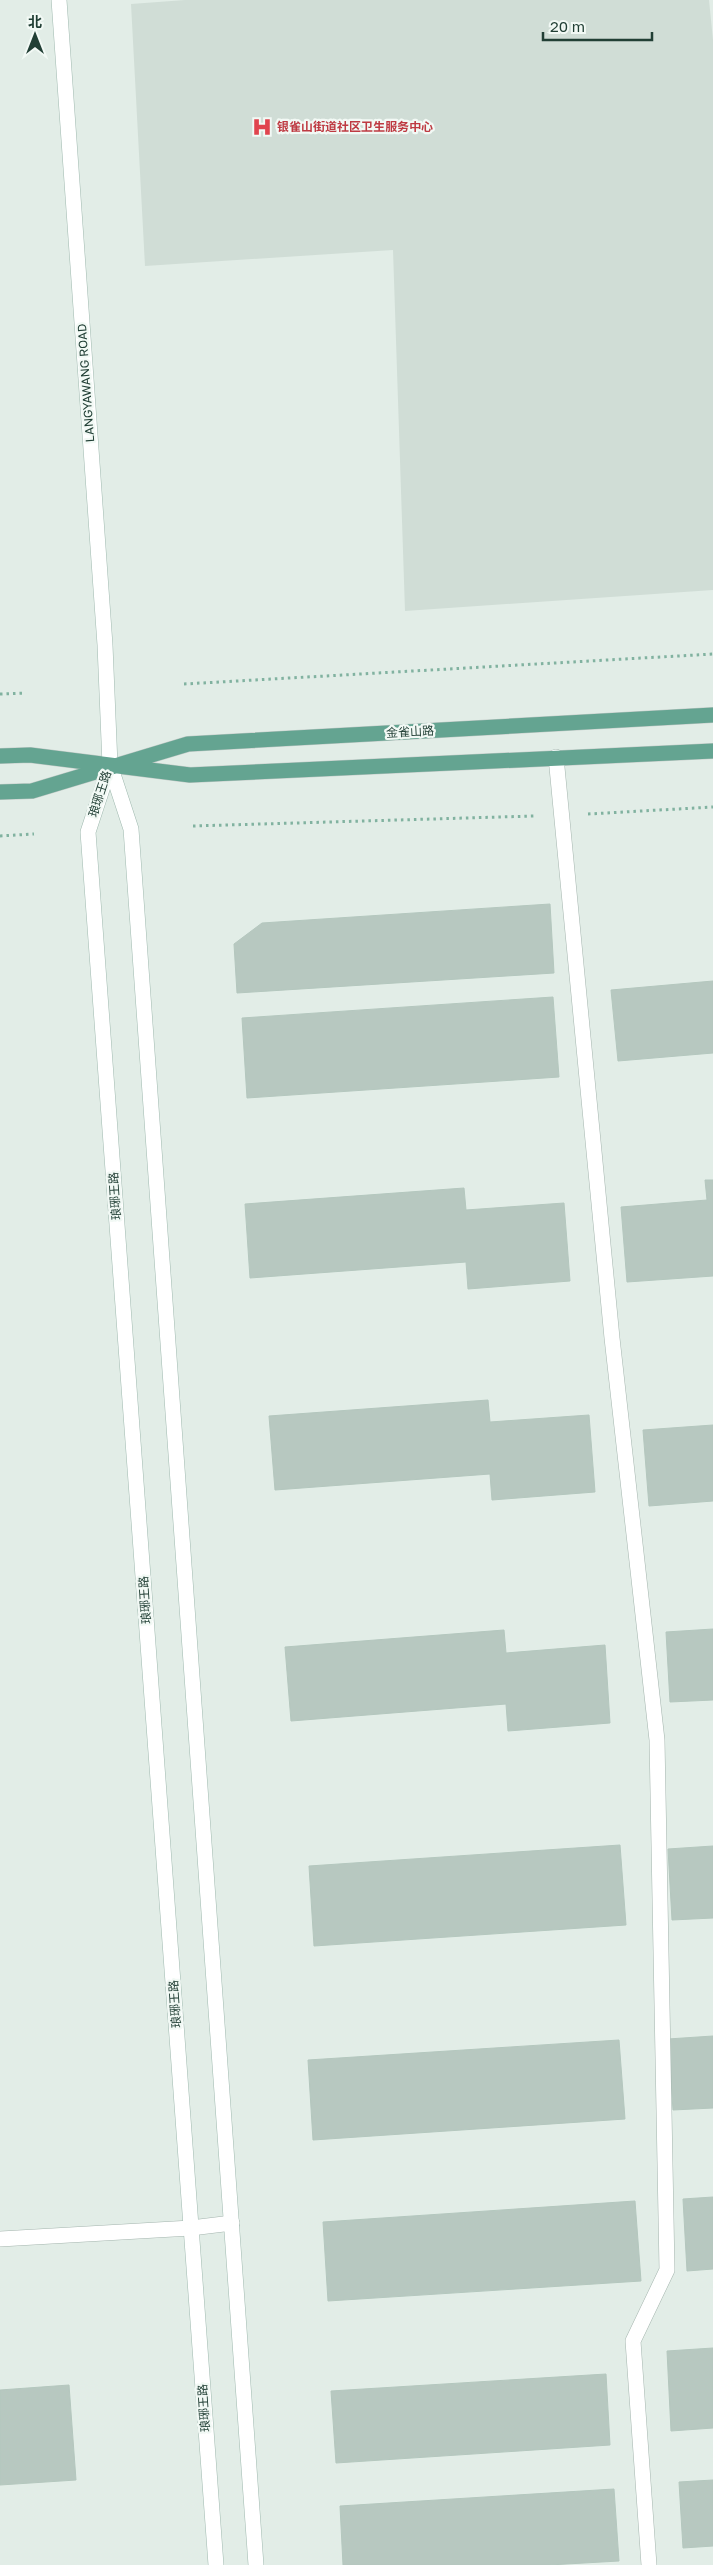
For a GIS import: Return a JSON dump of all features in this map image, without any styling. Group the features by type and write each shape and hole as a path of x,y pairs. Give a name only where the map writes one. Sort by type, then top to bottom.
{"main road":[{"name":"LANGYAWANG ROAD","path":"59,0 105,645 110,766"},
{"name":"金雀山路","path":"0,792 32,791 188,744 713,715"},
{"name":"金雀山路","path":"0,756 30,755 190,775 713,751"},
{"path":"556,757 612,1338 657,1740 668,2270 633,2341 650,2565"},
{"name":"琅琊王路","path":"110,766 131,829 256,2565"},
{"name":"琅琊王路","path":"110,766 88,832 216,2565"},
{"path":"0,2239 191,2228 232,2223"}],"path":[{"path":"184,684 713,654"},
{"path":"0,694 26,692"},
{"path":"193,826 562,816 713,806"},
{"path":"0,836 34,834"}],"shaded area":[{"path":"185,0 709,0 713,40 713,590 405,611 393,250 145,266 131,4"}],"building":[{"path":"550,904 554,973 237,993 234,944 262,923"},
{"path":"713,981 713,1053 618,1061 611,990"},
{"path":"553,997 559,1077 247,1098 242,1018"},
{"path":"705,1180 713,1180 713,1276 627,1282 621,1207 707,1200"},
{"path":"464,1188 466,1210 564,1203 570,1281 468,1289 466,1262 250,1278 245,1204"},
{"path":"488,1400 490,1422 589,1415 595,1492 492,1500 490,1474 275,1490 269,1416"},
{"path":"713,1425 713,1501 649,1506 643,1430"},
{"path":"713,1629 713,1700 670,1702 666,1632"},
{"path":"504,1630 506,1653 605,1645 610,1723 508,1731 506,1704 291,1721 285,1647"},
{"path":"620,1845 626,1925 314,1946 309,1866"},
{"path":"713,1846 713,1918 672,1920 668,1849"},
{"path":"713,2036 713,2108 673,2110 668,2039"},
{"path":"619,2040 625,2119 313,2140 308,2060"},
{"path":"713,2197 713,2269 687,2271 683,2199"},
{"path":"635,2201 641,2281 328,2301 323,2222"},
{"path":"713,2348 713,2428 671,2431 667,2351"},
{"path":"606,2374 610,2445 336,2463 331,2391"},
{"path":"69,2385 76,2480 0,2485 0,2390"},
{"path":"713,2480 713,2546 683,2548 679,2482"},
{"path":"614,2489 619,2561 549,2565 343,2565 340,2506"}],"place":[{"name":"银雀山街道社区卫生服务中心","path":"262,127"}]}
